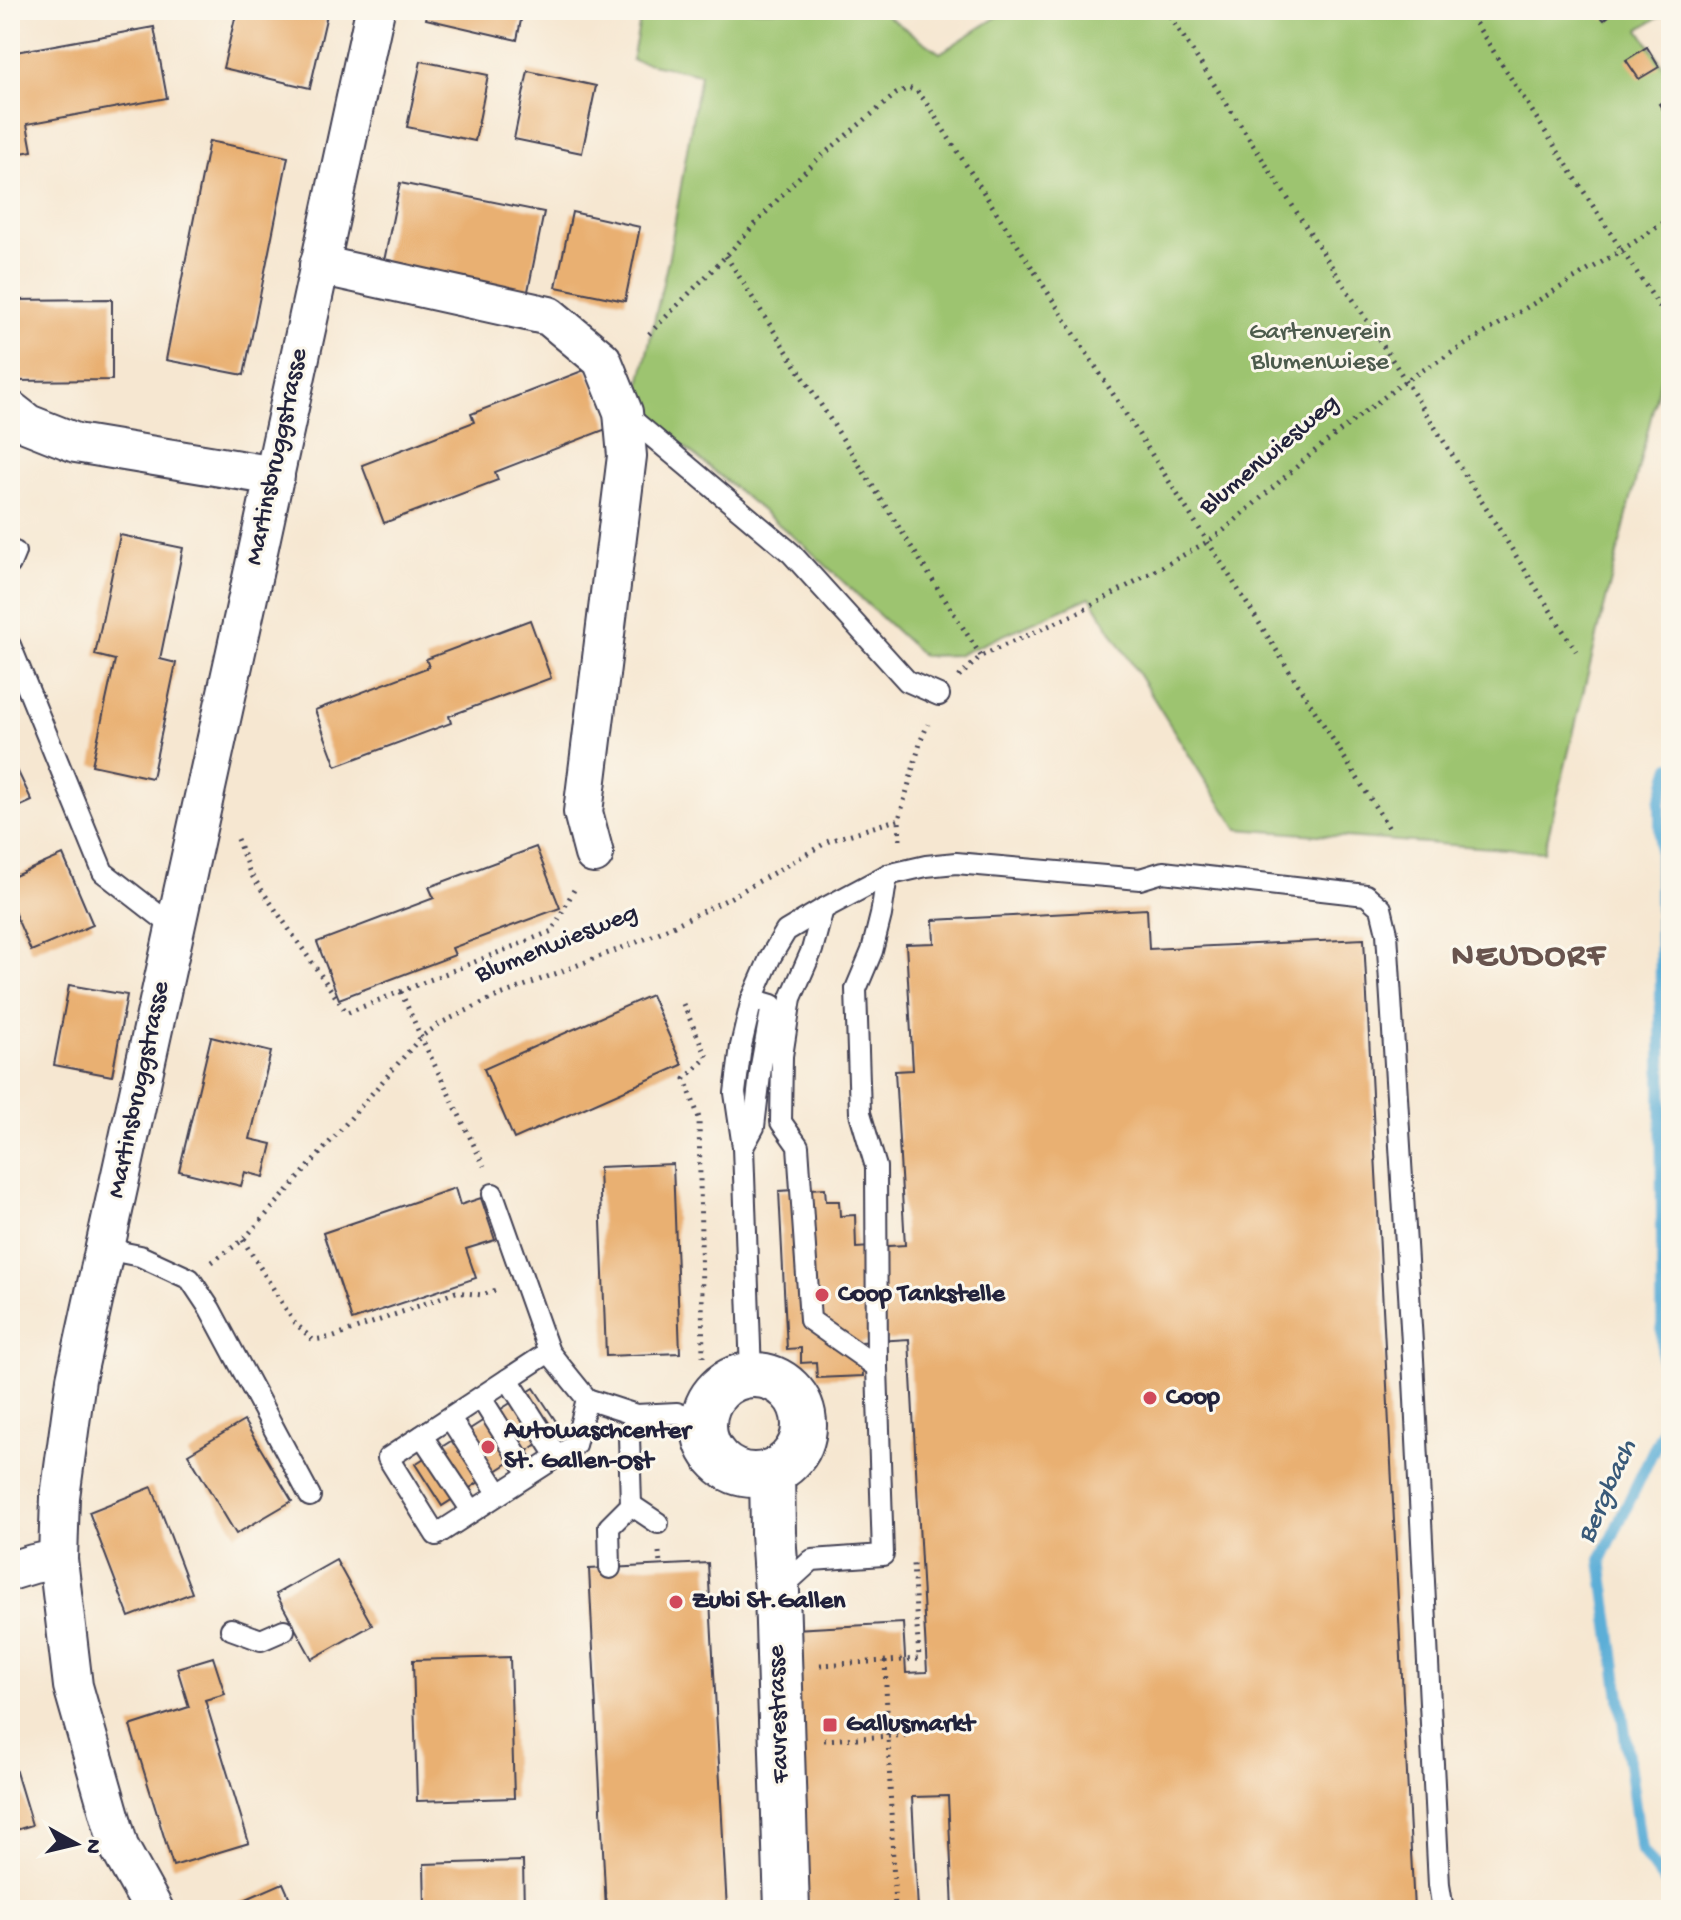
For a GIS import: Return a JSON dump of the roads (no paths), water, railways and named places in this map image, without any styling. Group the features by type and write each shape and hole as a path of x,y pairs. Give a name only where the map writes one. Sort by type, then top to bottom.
{"street":[{"name":"Martinsbruggstrasse","path":"154,1910 119,1847 73,1686 58,1559 60,1497 72,1398 375,10"},
{"path":"319,265 549,316 602,360 623,412 627,456 583,812 594,854"},
{"path":"10,410 28,424 76,443 275,476"},
{"path":"751,1374 774,1378 788,1388 800,1406 804,1423 798,1448 787,1462 772,1471 754,1475 737,1472 715,1457 707,1442 704,1424 709,1403 719,1389 734,1378 751,1374"},
{"name":"Favrestrasse","path":"772,1471 787,1910"},
{"path":"10,1571 58,1559"}],"lane":[{"path":"623,412 791,553 907,681 939,695"},
{"path":"10,645 103,872 175,928"},
{"path":"751,1374 743,1147 735,1093 741,1046 752,999 786,931 887,875 956,863 1140,879 1163,872 1366,895 1381,908 1387,933 1404,1194 1439,1885 1443,1910"},
{"path":"777,1592 812,1560 883,1555 877,1367 876,1167 860,1113 856,989 872,951 887,875"},
{"path":"781,1122 782,1056 791,998 812,950 823,909"},
{"path":"743,1147 754,1127 772,1005 752,999"},
{"path":"754,1127 768,1117 781,1122 798,1146 810,1320 877,1367"},
{"path":"493,1194 549,1352 587,1399 636,1415 677,1413 704,1424"},
{"path":"105,1249 140,1256 190,1279 210,1309 310,1496"},
{"path":"549,1352 388,1458 436,1535 575,1445 587,1399"},
{"path":"508,1379 557,1456"},
{"path":"481,1398 529,1474"},
{"path":"610,1568 609,1527 631,1505 629,1436 636,1415"},
{"path":"450,1418 499,1494"},
{"path":"422,1436 472,1511"},
{"path":"631,1505 658,1523"},
{"path":"231,1629 261,1640 284,1630"}],"waterway":[{"name":"Bergbach","path":"1671,767 1660,802 1663,1430 1601,1560 1641,1850 1671,1890"}],"place":[{"name":"Coop Tankstelle","path":"822,1295"},
{"name":"Coop","path":"1150,1398"},
{"name":"Autowaschcenter St. Gallen-Ost","path":"488,1447"},
{"name":"Zubi St.Gallen","path":"676,1602"},
{"name":"Gallusmarkt","path":"830,1725"}],"district":[{"name":"NEUDORF","path":"1529,958"}],"park label":[{"name":"Gartenverein Blumenwiese","path":"1320,348"}]}
